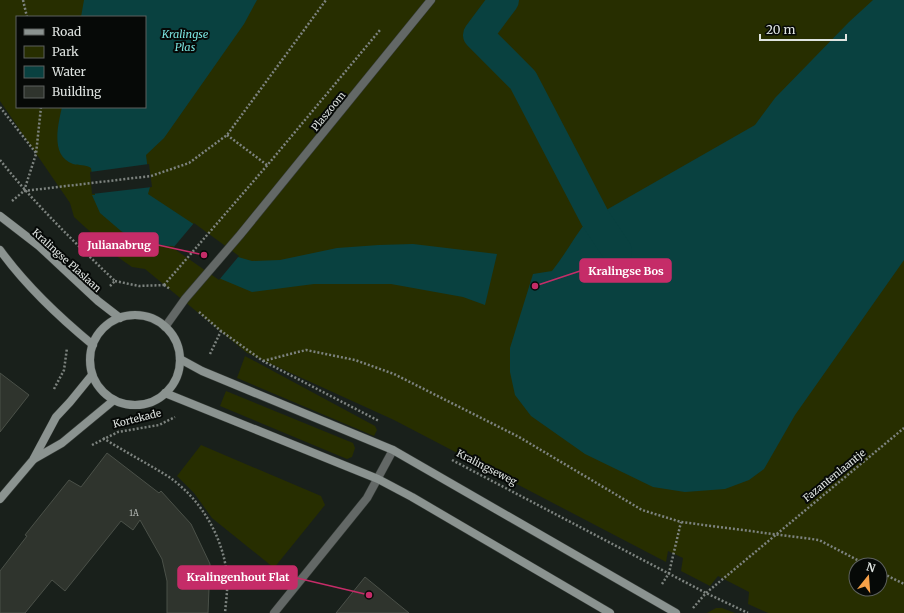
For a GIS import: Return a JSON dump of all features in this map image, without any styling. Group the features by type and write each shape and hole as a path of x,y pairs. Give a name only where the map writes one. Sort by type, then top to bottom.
{"main road":[{"name":"Kralingse Plaslaan","path":"0,216 39,246 98,301 120,318"},
{"path":"0,250 15,271 75,330 93,345"},
{"path":"132,316 155,320 164,326 178,347 180,359 178,372 173,384 165,394 154,401 141,405 127,404 114,400 105,394 92,375 90,365 93,345 99,333 109,324 120,318 132,316"},
{"path":"180,359 202,371 393,450 676,613"},
{"name":"Kortekade","path":"0,499 33,460 56,416 70,402 92,375"},
{"path":"165,394 378,479 412,497 610,613"},
{"name":"Kortekade","path":"33,460 62,443 114,400"}],"street":[{"name":"Plaszoom","path":"164,326 431,0"},
{"path":"274,613 367,498 393,450"}],"path":[{"path":"23,0 27,16"},
{"path":"41,108 36,154 24,191 151,176 188,164 227,135 326,0"},
{"name":"Plaszoom","path":"115,281 139,286 164,285 267,165 384,24"},
{"path":"0,108 36,154"},
{"path":"227,135 267,165"},
{"name":"Kralingse Plaslaan","path":"0,160 24,191 60,230 115,281"},
{"path":"98,301 115,281"},
{"path":"52,394 64,370 68,340 75,330"},
{"path":"202,371 221,331 263,361 380,422"},
{"path":"263,361 306,350 355,360 394,374 520,437 642,510 681,522 819,540 852,557"},
{"path":"55,388 70,402"},
{"name":"Kortekade","path":"90,446 118,432 159,426 180,414 187,403"},
{"path":"88,423 104,438 170,478 196,501 212,526 221,549 227,577 225,613"},
{"name":"Fazantenlaantje","path":"688,613 706,593 904,428"},
{"name":"Kralingseweg","path":"450,459 706,593 748,613"},
{"path":"652,599 669,573 681,522"},
{"path":"888,576 904,584"}],"green space":[{"path":"0,0 904,0 904,613 768,613 748,604 749,592 718,576 710,586 681,571 683,558 668,551 666,562 394,420 247,353 145,269 132,267 119,258 74,217 70,203 0,101"},
{"path":"245,356 375,426 377,430 374,436 237,378"},
{"path":"226,391 353,443 355,448 352,457 347,459 220,406"},
{"path":"201,445 321,496 325,505 274,568 212,518 194,493 177,476"},
{"path":"716,608 722,608 735,613 707,613"}],"water":[{"name":"Kralingse Plas","path":"84,0 257,0 244,24 164,138 146,155 150,187 148,194 195,225 238,257 252,261 280,260 337,248 413,244 497,254 485,305 463,297 391,284 314,284 252,292 221,279 173,246 143,245 121,231 100,213 92,195 95,195 91,168 73,164 66,160 58,147 57,139 62,108 146,108 146,16 81,16"},
{"path":"873,0 904,0 904,260 795,415 764,469 749,480 725,489 685,492 653,487 585,454 531,416 515,395 510,372 510,348 533,274 552,271 587,221 755,125 775,98 849,22"}],"pier":[{"path":"149,164 152,187 92,194 90,172"},
{"path":"194,223 239,256 219,280 173,248"}],"building":[{"path":"0,373 29,395 0,432"},
{"path":"107,453 159,493 161,491 191,524 210,564 208,613 167,613 167,581 162,559 140,520 133,530 121,521 65,591 52,580 25,613 0,613 0,571 27,536 25,535 69,480 81,487"},
{"path":"365,577 409,613 336,613"}],"waterway":[{"path":"504,0 478,35 523,80 595,218 617,251"}],"place":[{"name":"Julianabrug","path":"204,255"},
{"name":"Kralingse Bos","path":"535,286"},
{"name":"Kralingenhout Flat","path":"369,595"}]}
